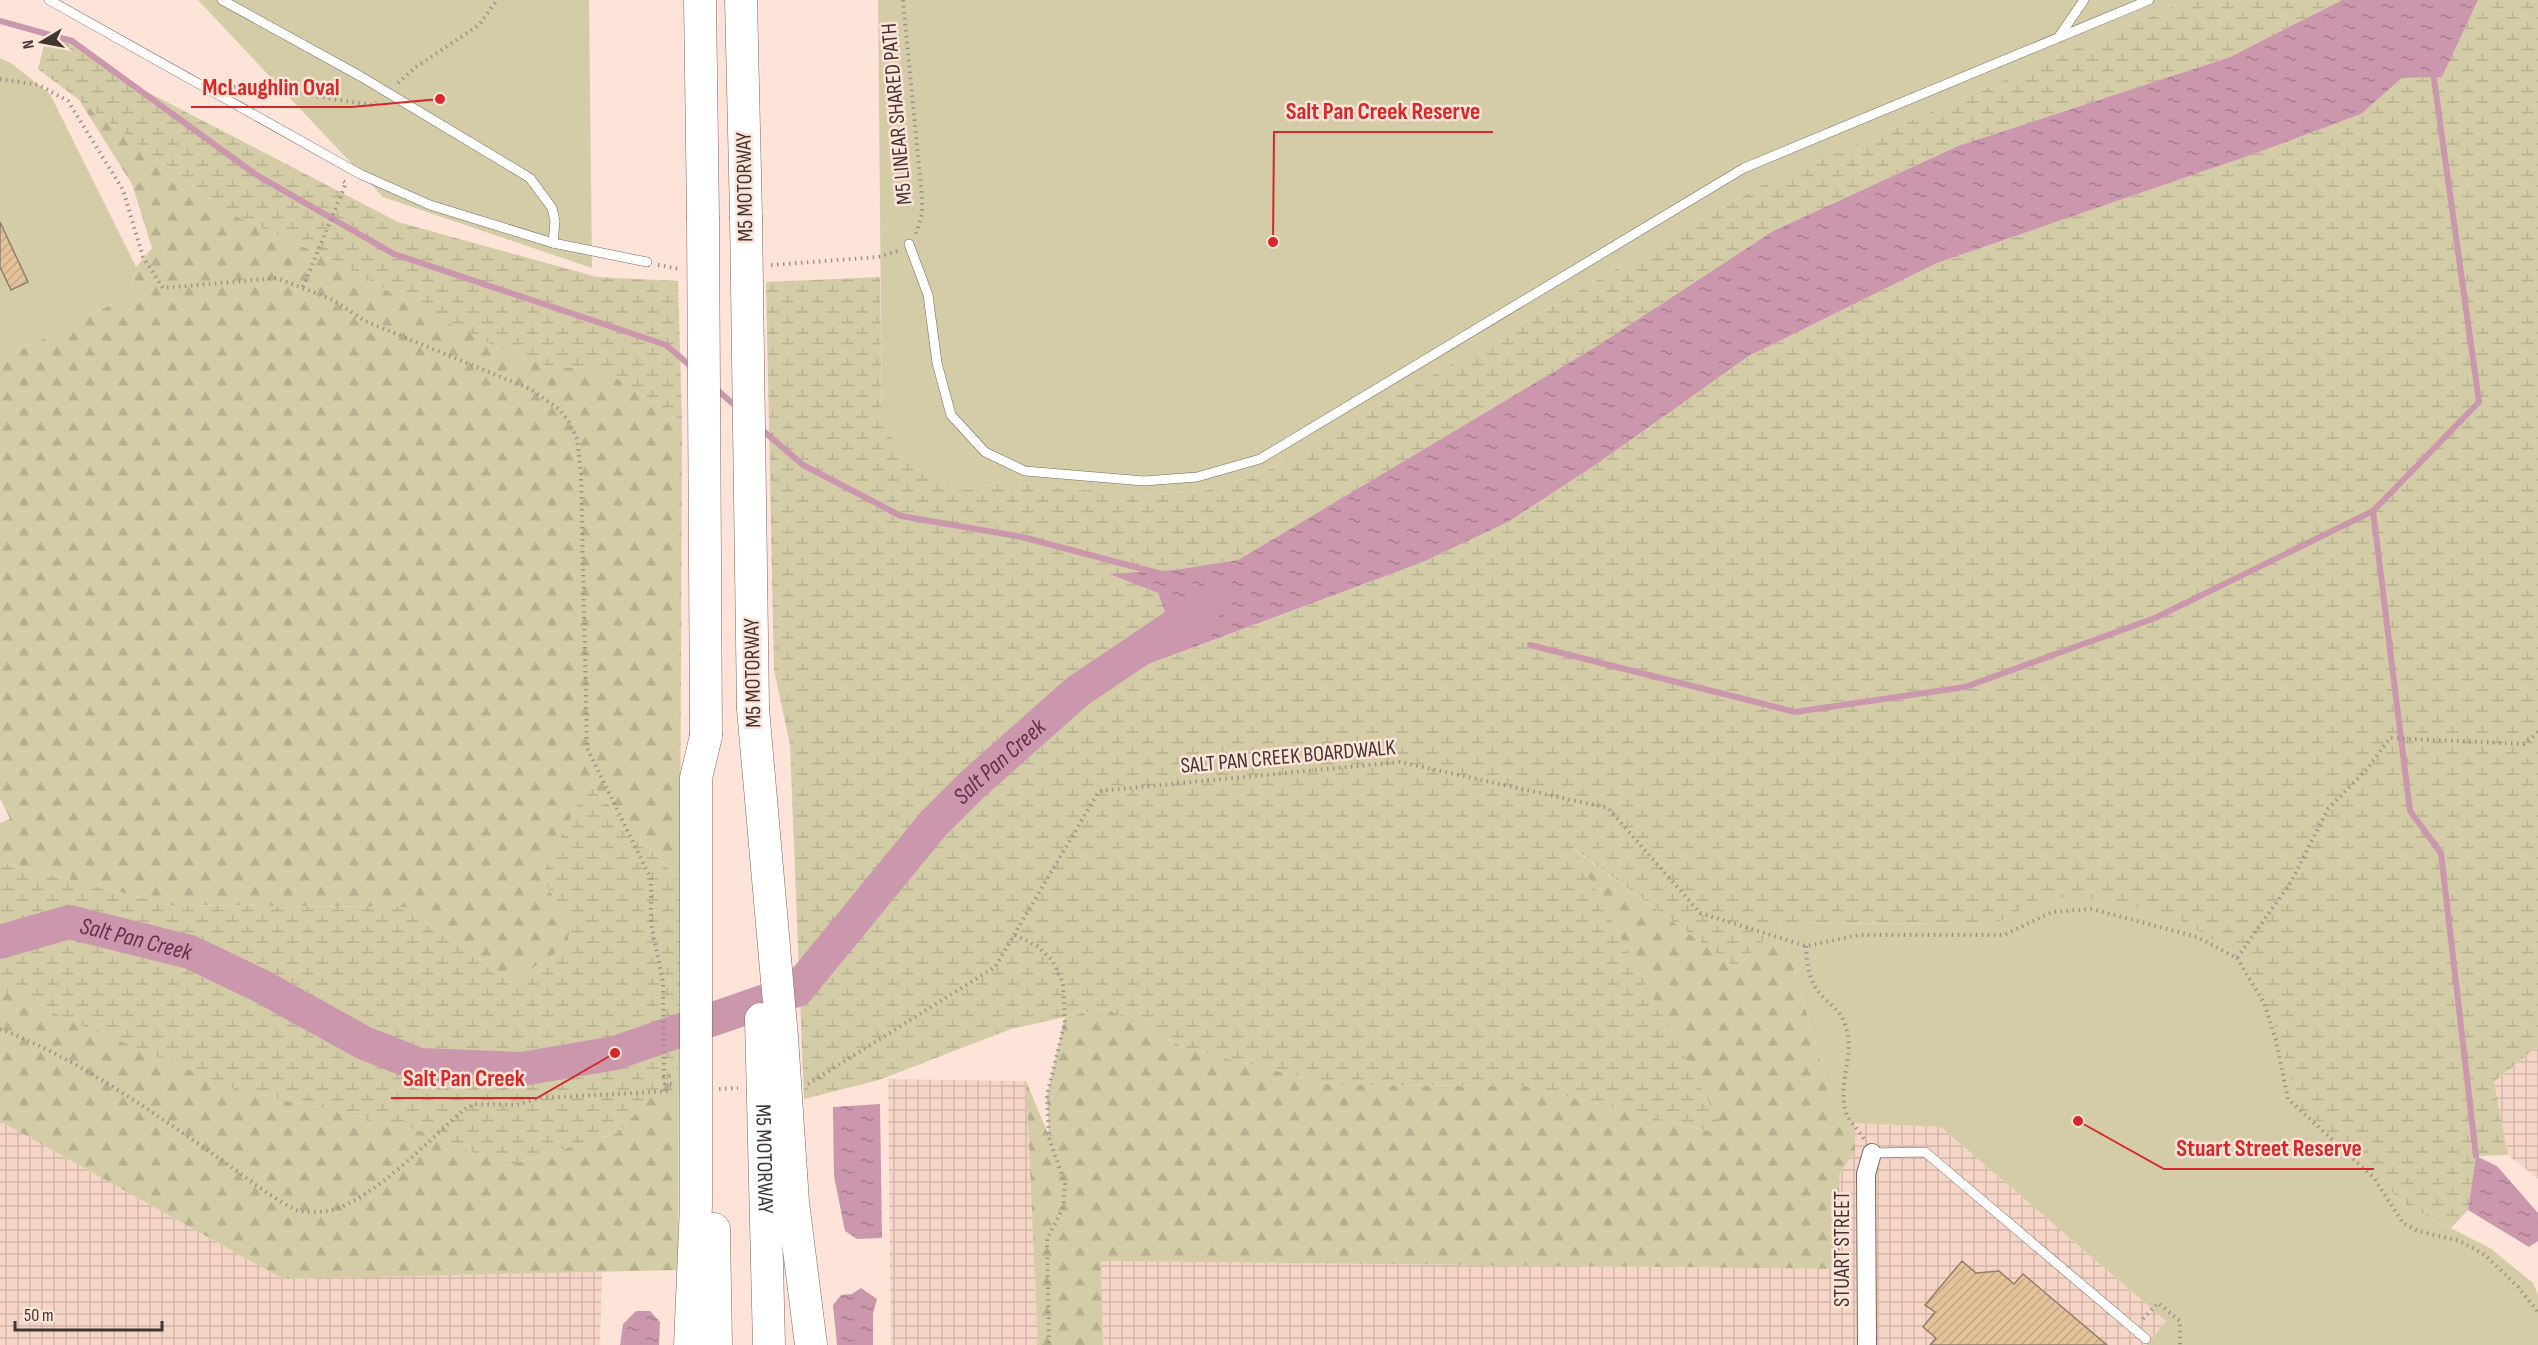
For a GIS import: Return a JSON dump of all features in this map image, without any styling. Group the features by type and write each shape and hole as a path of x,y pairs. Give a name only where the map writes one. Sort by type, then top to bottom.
{"highway":[{"name":"M5 MOTORWAY","path":"700,0 706,736 705,1205 716,1345"},
{"name":"M5 MOTORWAY","path":"741,0 753,709 782,1037 779,1202 769,1345"},
{"path":"779,1202 811,1345"},
{"path":"690,1345 705,1205"}],"street":[{"name":"STUART STREET","path":"1867,1345 1866,1174 1872,1153"}],"lane":[{"path":"49,0 360,174 430,205 553,243 647,262"},
{"path":"222,0 294,38 530,178 552,208 555,221 553,243"},
{"path":"2058,38 2085,0"},
{"path":"909,244 928,295 937,363 951,415 985,452 1025,471 1144,481 1197,477 1260,459 1744,168 2149,0"},
{"path":"1872,1153 1925,1152 2146,1339"}],"path":[{"path":"216,92 243,85 372,105 416,67 479,25 497,0"},
{"name":"M5 LINEAR SHARED PATH","path":"903,0 922,198 920,226 909,244"},
{"path":"0,79 39,85 68,101 123,190 143,257 163,288 277,278 333,300 365,321 530,389 559,409 569,422 577,439 581,471 587,748 651,879 651,923 663,982 664,1076 677,1075 679,1079 676,1083 665,1084 665,1091"},
{"path":"303,287 345,186"},
{"path":"766,265 878,257 900,251 909,244"},
{"path":"647,262 687,268"},
{"path":"2538,732 2524,744 2390,738 2367,769 2328,809 2291,882 2236,958 2264,1004 2276,1040 2288,1099 2374,1178 2403,1223 2418,1231 2460,1241 2485,1255 2518,1287 2538,1312"},
{"name":"SALT PAN CREEK BOARDWALK","path":"806,1085 995,967 1100,791 1400,762 1608,808 1700,913 1806,946 1859,935 2004,935 2052,912 2092,909 2197,937 2236,958"},
{"path":"1015,935 1037,946 1052,960 1063,983 1065,1022 1047,1095 1049,1138 1065,1184 1063,1208 1047,1239 1049,1345"},
{"path":"1806,946 1813,986 1837,1009 1844,1021 1850,1052 1845,1080 1845,1108 1850,1122 1860,1131 1872,1153"},
{"path":"0,1029 26,1039 83,1071 180,1131 298,1211 332,1210 357,1198 466,1108 475,1104 517,1105 540,1098 676,1090"},
{"path":"712,1089 747,1087"},
{"path":"2134,1329 2158,1303 2180,1321 2180,1345"}],"shaded area":[{"path":"2538,1046 2538,1179 2508,1155 2494,1082"},
{"path":"888,1079 1026,1081 1038,1345 891,1345"},
{"path":"0,1121 283,1279 602,1271 600,1345 0,1345"},
{"path":"1854,1123 1941,1127 2166,1321 2145,1345 1103,1345 1101,1261 1839,1269 1839,1175 1854,1151"}],"green space":[{"path":"198,0 589,0 592,268 383,197"},
{"path":"878,0 2188,0 1760,186 1262,473 1203,491 1139,495 1005,481 964,490 903,455 882,421"},
{"path":"2188,0 2342,0 2230,57 1958,146 1773,231 1597,346 1238,560 1173,570 1111,575 1158,593 1172,632 1150,664 1423,562 1508,522 1594,466 1749,356 1937,263 2254,154 2361,114 2402,78 2442,77 2478,0 2538,0 2538,1046 2494,1082 2508,1155 2476,1156 2468,1210 2451,1228 2407,1206 2337,1143 2044,897 1996,924 1781,923 1736,968 1573,848 1727,1136 1525,1086 1333,1085 1188,1049 1105,1008 1011,1029 879,1080 804,1099 790,745 774,670 766,282 880,277 882,421 964,490 1005,481 1139,495 1203,491 1262,473 1760,186"},
{"path":"47,34 72,41 128,82 398,222 597,277 678,281 682,423 617,378 594,368 555,367 522,359 425,312 339,263 229,213 38,69"},
{"path":"0,58 11,63 50,94 136,267 130,295 0,360"},
{"path":"79,100 229,213 339,263 425,312 555,367 594,368 617,378 682,423 680,881 588,783 541,877 571,924 567,946 511,982 405,907 171,905 0,862 0,823 10,819 0,798 0,360 130,295 136,267 152,248 132,184"},
{"path":"588,783 680,881 679,1067 617,1133 506,1166 425,1132 235,1089 69,1020 0,988 0,862 171,905 405,907 511,982 567,946 571,924 541,877"},
{"path":"1571,847 1736,968 1781,923 1837,1119 1854,1123 1855,1151 1839,1175 1840,1269 1101,1261 1103,1345 1038,1345 1026,1081 1049,1136 1047,1095 1065,1017 1105,1008 1188,1049 1333,1085 1525,1086 1727,1136"},
{"path":"2044,897 2108,900 2177,918 2245,958 2273,1020 2300,1109 2407,1206 2490,1248 2533,1283 2538,1295 2538,1345 2146,1345 2166,1321 1941,1127 1854,1123 1837,1119 1781,923 1996,924"},
{"path":"0,985 235,1089 425,1132 506,1166 617,1133 679,1067 678,1270 283,1279 0,1121"}],"water":[{"path":"2342,0 2478,0 2442,77 2402,78 2361,114 2254,154 1937,263 1749,356 1594,466 1508,522 1423,562 1149,664 1172,632 1158,593 1109,574 1173,570 1238,560 1597,346 1773,231 1958,146 2230,57"},
{"path":"880,1104 882,1238 857,1239 845,1231 834,1176 833,1107"},
{"path":"2476,1156 2497,1166 2538,1213 2538,1241 2529,1247 2468,1210"},
{"path":"861,1288 877,1299 873,1314 873,1345 837,1345 833,1305 841,1295 852,1294"},
{"path":"636,1311 650,1311 660,1322 659,1345 620,1345 623,1324"}],"building":[{"path":"0,222 28,282 11,290 0,267"},
{"path":"1962,1261 1976,1273 1999,1271 2014,1284 2023,1274 2107,1345 1930,1345 1936,1338 1923,1327 1935,1312 1925,1305"}],"waterway":[{"path":"0,21 72,41 255,174 394,254 666,345 694,369"},
{"path":"1530,645 1795,712 1965,687 2155,618 2373,511 2479,402 2433,72"},
{"path":"715,388 739,409"},
{"path":"760,428 803,465 901,516 1022,537 1158,573"},
{"path":"2373,511 2410,811 2441,853 2476,1156"},
{"name":"Salt Pan Creek","path":"0,942 69,922 190,952 263,987 364,1043 420,1065 522,1069 615,1053 797,990 933,824 972,785 1078,691 1210,602"}],"place":[{"name":"McLaughlin Oval","path":"440,99"},
{"name":"Salt Pan Creek Reserve","path":"1273,242"},
{"name":"Salt Pan Creek","path":"615,1053"},
{"name":"Stuart Street Reserve","path":"2078,1121"}]}
